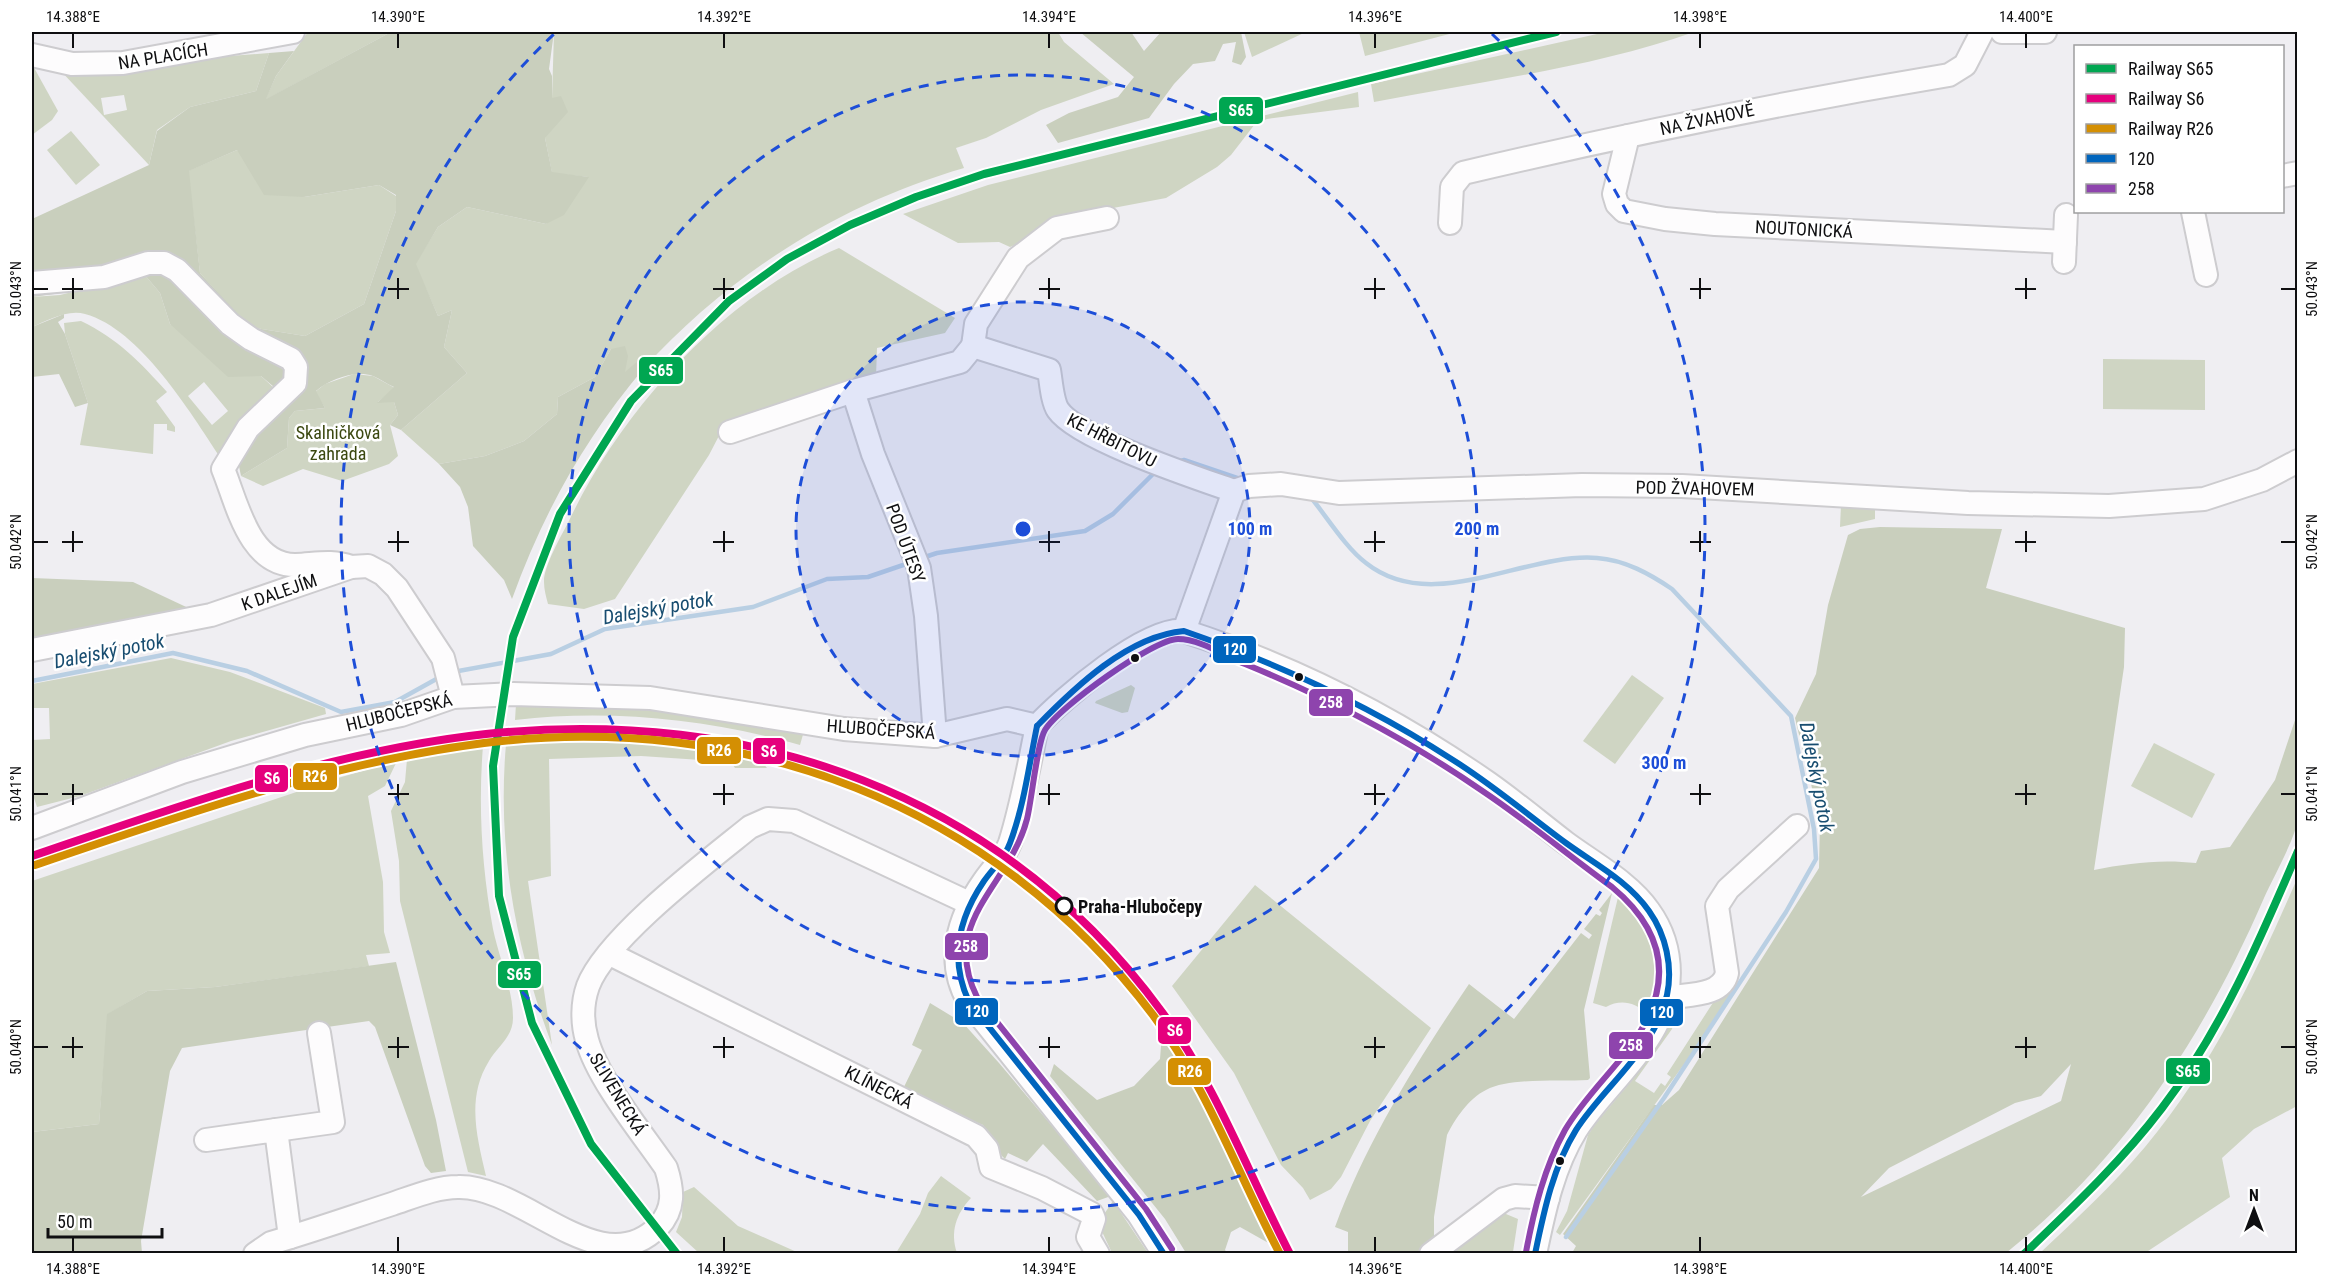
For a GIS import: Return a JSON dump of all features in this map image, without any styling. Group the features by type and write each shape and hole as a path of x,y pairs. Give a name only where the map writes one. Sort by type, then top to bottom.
{"street":[{"name":"NA PLACÍCH","path":"32,55 72,64 123,63 293,32"},
{"name":"NA ŽVAHOVĚ","path":"1449,223 1452,188 1462,172 1809,98 1949,75 1965,65 1982,32"},
{"path":"2002,32 2045,32"},
{"name":"NOUTONICKÁ","path":"1628,136 1614,194 1617,204 1624,211 1665,219 2065,252 2066,215"},
{"path":"2193,213 2206,275"},
{"path":"730,432 853,391 960,362 973,346 976,324 1018,258 1057,228 1107,218"},
{"path":"32,284 104,277 148,262 164,262 177,270 230,324 251,339 291,359 296,367 295,383 248,428 223,469 254,542 275,561 295,565 337,562 351,567"},
{"name":"KE HŘBITOVU","path":"973,346 1049,370 1057,408 1068,422 1160,465 1234,491"},
{"name":"POD ÚTESY","path":"853,391 873,454 915,560 926,616 935,736"},
{"name":"POD ŽVAHOVEM","path":"1234,491 1249,486 1281,484 1339,493 1582,485 1682,486 1968,503 2109,506 2204,499 2262,480 2298,461"},
{"path":"1184,631 1234,491"},
{"path":"271,595 275,561"},
{"name":"K DALEJÍM","path":"32,650 208,615 351,567 368,566 383,574 397,588 442,658 450,689"},
{"path":"1164,1254 1139,1215 1005,1049 962,990 955,953 958,934 969,903 1009,845 1037,726 1077,688 1109,664 1164,633 1184,631 1345,697 1418,738 1503,794 1636,897 1648,909 1661,933 1668,953 1666,998 1659,1020 1646,1042 1577,1130 1560,1161 1548,1198 1535,1254"},
{"name":"HLUBOČEPSKÁ","path":"32,828 194,768 305,735 401,715 450,689 513,694 650,698 844,729 935,736 1007,719 1037,726"},
{"name":"SLIVENECKÁ","path":"255,1254 271,1243 430,1192 461,1186 510,1202 603,1250 644,1241 665,1220 672,1201 671,1183 666,1168 596,1062 587,1040 584,1001 589,984 610,954 645,915 750,827 768,819 786,819 800,823 969,903"},
{"path":"1666,998 1717,989 1725,983 1727,973 1718,906 1728,889 1797,826"},
{"name":"KLÍNECKÁ","path":"610,954 976,1136 987,1149 991,1167 1042,1188 1092,1214 1094,1219 1088,1237 1098,1254"},
{"path":"206,1140 333,1122 319,1033"},
{"path":"276,1130 290,1238"},
{"path":"1431,1254 1504,1199 1515,1196 1548,1198"}],"green space":[{"path":"308,32 391,32 265,100 276,76"},
{"path":"391,32 554,32 549,69 552,76 552,98 561,96 568,112 545,138 552,172 589,177 564,215 546,224 467,207 438,227 416,264 438,316 452,310 444,347 467,373 401,430 390,425 398,415 394,402 377,403 394,387 366,374 343,377 316,391 325,408 295,411 289,418 287,448 241,476 238,461 274,387 261,376 228,377 170,324 160,293 144,274 99,288 32,297 32,219 149,165 157,131 190,107 256,91 269,53 294,51 276,76 266,99","holes":["237,150 264,195 304,197 379,185 396,195 396,211 364,304 305,336 250,327 200,273 189,171"]},
{"path":"554,32 1058,32 1064,42 1114,84 1041,110 986,138 956,148 964,168 874,201 790,246 751,272 713,302 644,368 639,361 625,373 611,349 595,377 558,397 557,414 524,441 485,456 439,464 401,430 467,373 444,347 452,310 438,316 415,264 438,227 467,207 546,224 588,177 552,173 545,138 552,98"},
{"path":"1080,32 1131,32 1144,51 1161,32 1241,32 1246,57 1241,65 1232,62 1236,42 1223,44 1215,61 1193,64 1174,84 1149,118 1058,143 1046,125 1069,113 1118,97 1134,77"},
{"path":"1244,32 1306,32 1252,57"},
{"path":"1359,32 1457,32 1365,56"},
{"path":"1606,32 1694,32 1616,55 1536,73 1374,102 1371,84"},
{"path":"269,53 256,91 190,107 157,130 149,165 59,69","holes":["124,95 127,110 104,115 101,98"]},
{"path":"32,64 58,111 52,120 32,135"},
{"path":"1358,92 1359,107 1267,119 1255,124 1231,155 1217,167 1166,198 1092,212 1010,247 999,242 958,243 903,214 988,185"},
{"path":"71,131 100,165 76,185 47,150"},
{"path":"237,150 304,197 379,185 396,196 396,211 364,304 305,336 249,327 200,273 188,171"},
{"path":"839,248 955,318 945,333 877,348 876,377 722,430 709,455 615,599 584,609 548,604 544,576 553,552 590,481 616,439 647,399 680,361 717,326 756,295 797,269"},
{"path":"144,274 160,293 170,324 261,376 274,388 220,457 162,374 125,336 105,323 78,313 57,316 32,327 32,297 60,295","holes":["204,382 228,411 212,425 188,396"]},
{"path":"64,314 64,318 58,322 65,334 88,403 75,407 59,374 32,377 32,327"},
{"path":"81,321 106,335 128,352 167,392 156,401 175,427 175,432 167,430 167,424 154,424 153,454 80,445 88,403 65,334 64,323"},
{"path":"625,346 628,356 625,372 639,360 644,368 584,449 537,536 512,599 504,580 473,546 468,507 460,487 439,464 485,456 524,441 557,414 558,397 595,377 611,349"},
{"path":"2103,359 2205,360 2205,410 2103,409"},
{"name":"Skalničková zahrada","path":"354,374 373,376 395,388 378,402 394,402 398,415 390,425 398,456 389,464 342,481 303,469 263,486 241,476 287,448 289,418 295,411 325,408 315,392 325,384"},
{"path":"1875,498 1875,519 1840,527 1841,505"},
{"path":"1880,527 2002,529 1986,588 2125,628 2124,667 2094,870 2145,862 2196,863 2201,851 2230,847 2275,780 2297,714 2300,794 2298,819 2293,837 2241,949 2215,998 2157,1092 2088,1177 2049,1216 2006,1253 1572,1253 1576,1246 1563,1234 1654,1105 1662,1105 1679,1090 1819,868 1820,821 1795,718 1816,674 1828,605 1848,535 1860,529","holes":["2071,1064 2061,1101 1861,1197 1889,1168 2015,1103 2041,1096"]},
{"path":"32,578 133,582 199,613 32,643"},
{"path":"171,658 230,672 325,708 326,714 231,741 80,796 37,807 32,792 32,740 50,739 49,708 32,708 32,684"},
{"path":"1632,675 1664,698 1615,764 1583,741"},
{"path":"1131,685 1135,688 1128,712 1122,713 1095,703 1096,701"},
{"path":"516,704 647,706 804,731 800,745 730,729 659,719 587,716 515,720"},
{"path":"626,738 694,744 758,757 767,768 735,768 731,762 641,756 549,759 551,876 528,881 552,1045 528,971 512,897 504,821 506,744"},
{"path":"2154,743 2215,774 2192,818 2131,786"},
{"path":"483,746 481,815 486,884 493,929 508,985 513,1018 511,1031 489,1061 478,1089 477,1132 486,1176 468,1172 400,901 399,861 391,811 405,782 407,759"},
{"path":"397,761 385,786 368,796 383,882 384,932 390,953 366,955 369,966 215,987 147,991 108,1014 99,1124 32,1132 32,881 338,778"},
{"path":"2297,879 2297,1106 2254,1129 2222,1158 2230,1197 2145,1253 2040,1253 2133,1161 2191,1085 2249,984"},
{"path":"1255,885 1431,1028 1370,1121 1341,1177 1331,1189 1310,1200 1303,1188 1281,1165 1234,1073 1172,986"},
{"path":"1612,893 1584,1010 1590,1078 1588,1080 1508,1083 1486,1090 1474,1098 1454,1122 1447,1135 1434,1217 1434,1241 1422,1253 1348,1253 1348,1232 1335,1227 1362,1163 1394,1102 1469,984 1514,1019 1581,933 1589,939 1592,935 1584,929 1596,914 1600,916 1602,913 1599,910"},
{"path":"1619,893 1643,920 1655,947 1658,961 1656,993 1652,1011 1646,1013 1637,1006 1622,1002 1606,1007 1593,1003"},
{"path":"396,962 436,1120 446,1171 431,1173 425,1166 375,1027 369,1021 182,1048 170,1071 141,1241 142,1253 32,1253 32,1132 99,1124 107,1014 147,991 215,987"},
{"path":"1731,983 1737,986 1714,1023 1560,1235 1556,1232 1567,1211 1588,1135 1594,1126 1653,1053 1678,1004 1672,1029 1635,1081 1654,1093 1661,1083 1665,1086 1671,1077 1667,1074 1716,998"},
{"path":"930,1003 963,1023 1111,1196 1097,1201 1043,1144 1027,1162 1008,1153 1005,1159 994,1148 983,1125 902,1091 922,1050 912,1045"},
{"path":"1162,1033 1197,1086 1272,1245 1240,1227 1231,1232 1225,1250 1227,1253 1186,1253 1165,1219 1050,1076 1054,1064 1097,1100 1134,1086 1160,1059"},
{"path":"941,1176 971,1198 958,1217 954,1231 957,1253 896,1253 920,1214 928,1193"},
{"path":"694,1187 738,1226 799,1253 699,1253 676,1232 682,1217 683,1192"},
{"path":"1113,1201 1148,1253 1112,1253 1098,1223"},
{"path":"1507,1209 1506,1214 1518,1219 1513,1252 1446,1254"}],"waterway":[{"name":"Dalejský potok","path":"1178,462 1184,460 1243,480"},
{"name":"Dalejský potok","path":"922,558 937,553 1085,531 1113,514 1156,471"},
{"name":"Dalejský potok","path":"1313,500 1345,542 1366,563 1392,578 1420,584 1449,583 1479,578 1569,559 1607,559 1637,569 1672,589 1791,716 1814,829 1816,859 1786,912 1664,1098 1566,1237"},
{"name":"Dalejský potok","path":"453,672 551,654 605,629 753,607 827,579 868,577 909,563"},
{"name":"Dalejský potok","path":"32,681 173,653 247,671 341,712 395,702 440,677"}],"rail line":[{"name":"S65","path":"677,1254 591,1144 532,1023 499,896 493,766 513,637 560,514 631,401 729,301 787,259 850,225 916,197 984,174 1556,32"},
{"name":"S6","path":"32,856 199,800 313,767 370,753 486,734 584,729 680,735 774,752 863,780 947,820 1026,872 1098,936 1162,1012 1199,1069 1290,1254"},
{"name":"R26","path":"35,865 200,810 312,777 369,763 484,743 581,737 675,742 768,759 856,788 940,828 1018,879 1089,941 1153,1015 1190,1071 1280,1254"},
{"name":"S65","path":"2024,1254 2113,1166 2162,1108 2183,1078 2203,1048 2238,984 2298,851"}],"transit line":[{"name":"120","path":"1037,726 1085,680 1123,653 1143,642 1184,631 1289,672 1389,721 1468,770 1610,874 1641,900 1655,920 1664,941 1669,973 1667,995 1661,1015 1641,1050 1588,1114 1568,1144 1550,1190 1535,1254"},
{"name":"258","path":"1172,1249 1146,1209 977,997 968,970 966,946 981,904 1007,864 1027,819 1045,730 1068,706 1107,676 1148,650 1178,639 1204,645 1306,691 1396,737 1453,771 1531,825 1612,887 1646,925 1655,945 1659,965 1658,986 1652,1007 1642,1029 1627,1051 1587,1099 1565,1130 1551,1159 1541,1190 1526,1252"},
{"name":"120","path":"1037,726 1015,829 1008,848 984,881 968,910 959,940 959,970 969,1002 1139,1215 1164,1254"}],"place":[{"name":"Praha-Hlubočepy","path":"1064,906"}]}
